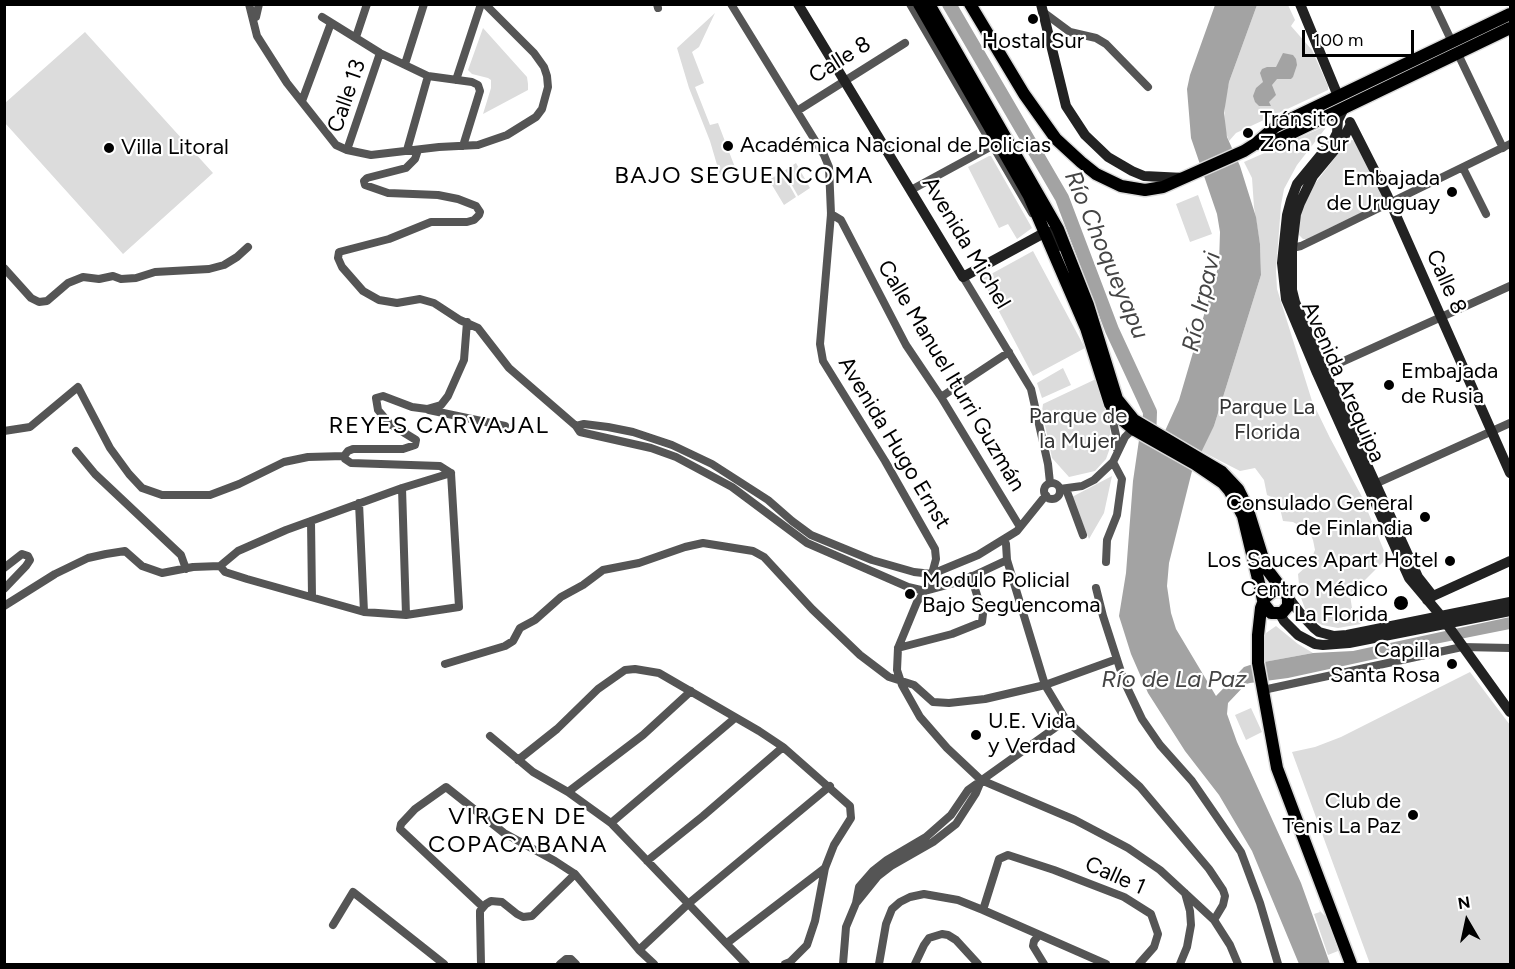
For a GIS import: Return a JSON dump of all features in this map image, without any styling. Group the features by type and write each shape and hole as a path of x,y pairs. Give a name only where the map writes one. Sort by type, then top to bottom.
{"main road":[{"name":"Avenida Michel","path":"798,4 963,277"},
{"path":"919,4 1029,196 1086,328 1110,404 1121,419 1196,461 1222,472 1238,489 1247,507 1266,568 1307,622 1319,632 1328,635 1347,635 1420,621 1445,623 1510,602"},
{"path":"929,4 1058,229 1091,315 1117,399 1134,427"},
{"path":"970,4 1024,94 1056,139 1096,174 1121,186 1145,190 1163,187 1244,151 1276,126 1510,14"},
{"path":"1300,4 1344,108"},
{"path":"1042,8 1066,106 1096,148 1107,158 1144,176 1190,175"},
{"path":"1255,144 1271,142 1510,28"},
{"path":"1452,42 1458,54"},
{"name":"Calle 8","path":"1344,108 1390,204 1510,473"},
{"name":"Avenida Arequipa","path":"1344,108 1338,120 1334,139 1298,184 1287,215 1288,248 1295,302 1320,371 1372,485 1409,578 1429,598 1459,644"},
{"name":"Avenida Arequipa","path":"1288,248 1296,214 1306,188 1352,124"},
{"path":"1144,176 1149,183 1145,190"},
{"path":"963,277 1044,233 1050,232 1054,234 1091,315"},
{"path":"1196,461 1223,483 1240,509 1267,609 1278,614 1298,635 1315,644 1348,643 1510,611"},
{"path":"1420,621 1429,598 1510,561"},
{"path":"1285,594 1270,592 1264,601 1258,634 1258,663 1281,781 1351,964"},
{"path":"1258,634 1288,606 1285,594"},
{"path":"1459,644 1510,712"}],"street":[{"path":"249,4 257,36 287,83 336,145 347,150 372,155 478,145 507,135 531,121 542,110 548,87 544,67 534,52 485,4"},
{"path":"253,19 256,17 260,4"},
{"path":"356,36 367,4"},
{"path":"405,64 424,4"},
{"path":"456,80 481,4"},
{"name":"Avenida Hugo Ernst","path":"731,4 830,167 831,214 820,353 829,372 885,461 933,544 936,559 932,574 925,591 917,602 898,648 896,660 900,680 920,717 947,748 981,780 1043,805 1128,848 1160,870 1214,920 1230,945 1238,964"},
{"path":"910,4 1022,199 1033,215 1040,220"},
{"path":"1434,4 1452,42"},
{"path":"1042,8 1070,32 1096,38 1106,44 1148,87"},
{"path":"321,17 356,36 380,53 428,76 472,82 478,85 480,91 463,146"},
{"path":"302,100 331,23"},
{"name":"Calle 8","path":"797,111 905,43"},
{"name":"Calle 13","path":"347,150 380,53"},
{"path":"1288,248 1301,246 1507,146 1458,54"},
{"path":"408,150 428,76"},
{"path":"911,190 992,146"},
{"path":"418,150 415,159 406,168 367,178 364,181 365,185 388,193 438,195 458,199 476,206 480,212 479,215 467,222 431,222 389,239 344,250 339,252 338,258 351,279 363,291 379,300 397,303 420,299 434,303 460,320 478,328 509,368 580,432 631,442 676,457 732,487 807,543 909,587 925,591 962,581 1006,549 1020,526 1046,495 1045,488 1050,483 1055,483 1063,489 1083,535"},
{"path":"1462,168 1486,214"},
{"name":"Calle Manuel Iturri Guzmán","path":"831,214 841,220 890,317 1020,526"},
{"path":"4,268 31,298 39,302 47,300 68,283 83,277 99,279 113,276 121,279 136,278 155,272 209,269 224,265 248,247"},
{"name":"Avenida Michel","path":"963,277 1031,389 1048,464 1050,483"},
{"path":"1320,371 1510,286"},
{"path":"427,409 441,405 452,389 464,360 467,322"},
{"path":"941,397 1009,352"},
{"path":"4,431 30,427 78,387 110,448 129,474 142,488 162,495 210,495 284,462 308,457 344,456"},
{"path":"344,456 348,450 353,449 403,449 412,447 417,442 390,424 378,410 375,402 378,396 412,407 505,426"},
{"path":"1106,562 1107,540 1117,515 1122,479 1115,458 1116,435 1110,404"},
{"path":"1372,485 1510,423"},
{"path":"576,426 584,424 608,427 633,432 672,445 712,464 768,500 811,535 889,566 932,574 1006,549"},
{"path":"1046,495 1055,498 1063,489 1082,486 1094,480 1115,458 1125,437 1134,427"},
{"path":"76,451 95,474 181,555 186,569"},
{"path":"344,456 351,463 440,466 451,473"},
{"path":"4,606 55,574 88,558 106,554 125,551 142,566 162,573 220,566 238,550 359,503 451,473"},
{"path":"220,566 225,572 364,612 406,615 459,607 451,473"},
{"path":"402,488 406,615"},
{"path":"359,503 364,612"},
{"path":"311,521 312,597"},
{"path":"807,543 811,535"},
{"path":"445,664 505,646 513,640 520,628 535,620 561,597 583,585 603,570 639,563 703,543 753,551 764,557 860,656 883,674 914,685 928,699 940,703 985,699 1045,685 1117,659"},
{"path":"1006,549 1045,685 1066,720 1140,787 1209,869 1225,896 1223,905 1214,920"},
{"path":"4,568 22,555 28,555 30,560 26,566 4,589"},
{"path":"898,648 952,634 982,622 983,614 971,576"},
{"path":"1096,588 1102,616 1124,681 1142,719 1160,745 1192,781 1241,852 1260,903 1278,964"},
{"path":"1263,686 1459,644 1510,648"},
{"path":"519,760 557,729 598,689 625,670 635,669 659,673 783,747 850,806 851,818 834,845 825,868 815,921 807,945 785,964"},
{"path":"568,792 643,735 691,691"},
{"path":"610,823 735,718"},
{"path":"843,964 846,927 856,903 878,876 933,842 956,824 976,793 981,780 1066,720"},
{"path":"490,736 546,780 568,792 610,823 746,964"},
{"path":"647,861 783,747"},
{"path":"639,950 688,904 830,786"},
{"path":"483,907 400,829 416,809 446,787 504,833 575,874 639,950 654,964"},
{"name":"Calle 1","path":"983,910 999,859 1008,855 1054,870 1124,897 1152,914 1158,934 1154,947 1139,964"},
{"path":"727,943 825,868"},
{"path":"481,964 480,916 483,907 491,902 502,902 517,914 532,916 575,874"},
{"path":"1180,964 1187,947 1191,925 1190,911 1184,891"},
{"path":"333,925 353,892 444,964"},
{"path":"879,964 886,924 892,909 910,897 924,894 958,900 1106,964"},
{"path":"915,964 929,938 942,934 956,940 978,964"},
{"path":"1039,935 1034,940 1033,946 1044,964"},
{"path":"560,964 566,959 571,959 576,964"}],"green space":[{"path":"1257,5 1288,5 1295,20 1291,26 1312,50 1328,90 1236,133 1229,141 1224,128 1225,101 1229,82"},
{"path":"715,13 699,47 692,52 704,83 695,87 710,125 718,123 736,170 720,175 677,48"},
{"path":"483,28 527,77 528,90 483,114 491,88 491,80 472,74 468,70"},
{"name":"Villa Litoral","path":"85,32 213,173 123,254 5,123 5,103"},
{"name":"Parque La Florida","path":"1328,125 1297,165 1284,189 1276,270 1277,289 1312,401 1361,495 1387,558 1350,595 1352,608 1361,624 1338,628 1322,625 1312,619 1307,614 1300,595 1298,574 1309,564 1315,550 1309,531 1293,522 1283,521 1278,500 1267,495 1264,480 1255,468 1240,471 1201,451 1214,426 1261,275 1260,244 1252,178 1244,162"},
{"path":"1355,141 1384,199 1383,202 1303,239 1299,235 1300,214 1310,190 1347,142"},
{"path":"989,156 1032,228 1017,239 1008,224 999,228 968,167"},
{"path":"796,163 810,188 798,196 784,171"},
{"path":"782,172 796,197 784,205 769,180"},
{"path":"1198,195 1212,234 1190,242 1176,204"},
{"path":"1033,251 1085,348 1033,376 982,279"},
{"path":"1063,368 1071,385 1042,398 1037,383"},
{"name":"Parque de la Mujer","path":"1096,379 1110,427 1111,445 1106,459 1095,471 1069,477 1052,458 1042,411 1043,404"},
{"path":"1112,476 1104,513 1089,539 1072,497"},
{"path":"1276,626 1313,653 1264,662 1263,639 1266,633"},
{"name":"Club de Tenis La Paz","path":"1470,672 1510,725 1510,964 1370,964 1292,752 1315,747 1341,737"},
{"path":"1251,708 1262,732 1246,740 1235,715"},
{"path":"1319,910 1327,918 1338,951 1328,955 1314,914 1320,912"}],"water":[{"name":"Río de La Paz","path":"1215,5 1257,5 1229,82 1224,113 1227,137 1240,166 1256,217 1261,275 1214,426 1192,471 1169,563 1167,586 1176,629 1216,696 1244,667 1253,664 1313,653 1353,651 1510,617 1510,629 1405,650 1403,653 1288,678 1246,684 1228,703 1227,714 1237,742 1301,883 1330,964 1299,964 1252,851 1219,795 1185,751 1148,693 1131,654 1119,616 1126,573 1133,481 1139,440 1153,448 1165,431 1179,400 1219,264 1220,232 1217,214 1191,138 1187,89"},
{"path":"1283,53 1293,55 1296,59 1297,65 1293,77 1277,79 1272,85 1276,95 1269,102 1271,106 1259,106 1253,96 1256,88 1263,82 1260,73 1267,67 1276,67"}],"waterway":[{"name":"Río Choqueyapu","path":"949,4 1062,198 1112,330 1150,412 1149,441"}],"place":[{"name":"Hostal Sur","path":"1033,19"},
{"name":"Tránsito Zona Sur","path":"1248,133"},
{"name":"Académica Nacional de Policias","path":"728,146"},
{"name":"Villa Litoral","path":"109,148"},
{"name":"Embajada de Uruguay","path":"1452,192"},
{"name":"Embajada de Rusia","path":"1389,385"},
{"name":"Consulado General de Finlandia","path":"1425,517"},
{"name":"Los Sauces Apart Hotel","path":"1450,561"},
{"name":"Modulo Policial Bajo Seguencoma","path":"910,594"},
{"name":"Centro Médico La Florida","path":"1401,603"},
{"name":"Capilla Santa Rosa","path":"1452,664"},
{"name":"U.E. Vida y Verdad","path":"976,735"},
{"name":"Club de Tenis La Paz","path":"1413,815"}],"district":[{"name":"BAJO SEGUENCOMA","path":"744,176"},
{"name":"REYES CARVAJAL","path":"439,426"},
{"name":"VIRGEN DE COPACABANA","path":"518,831"}],"water label":[{"name":"Río Irpavi","path":"1202,302"}]}
